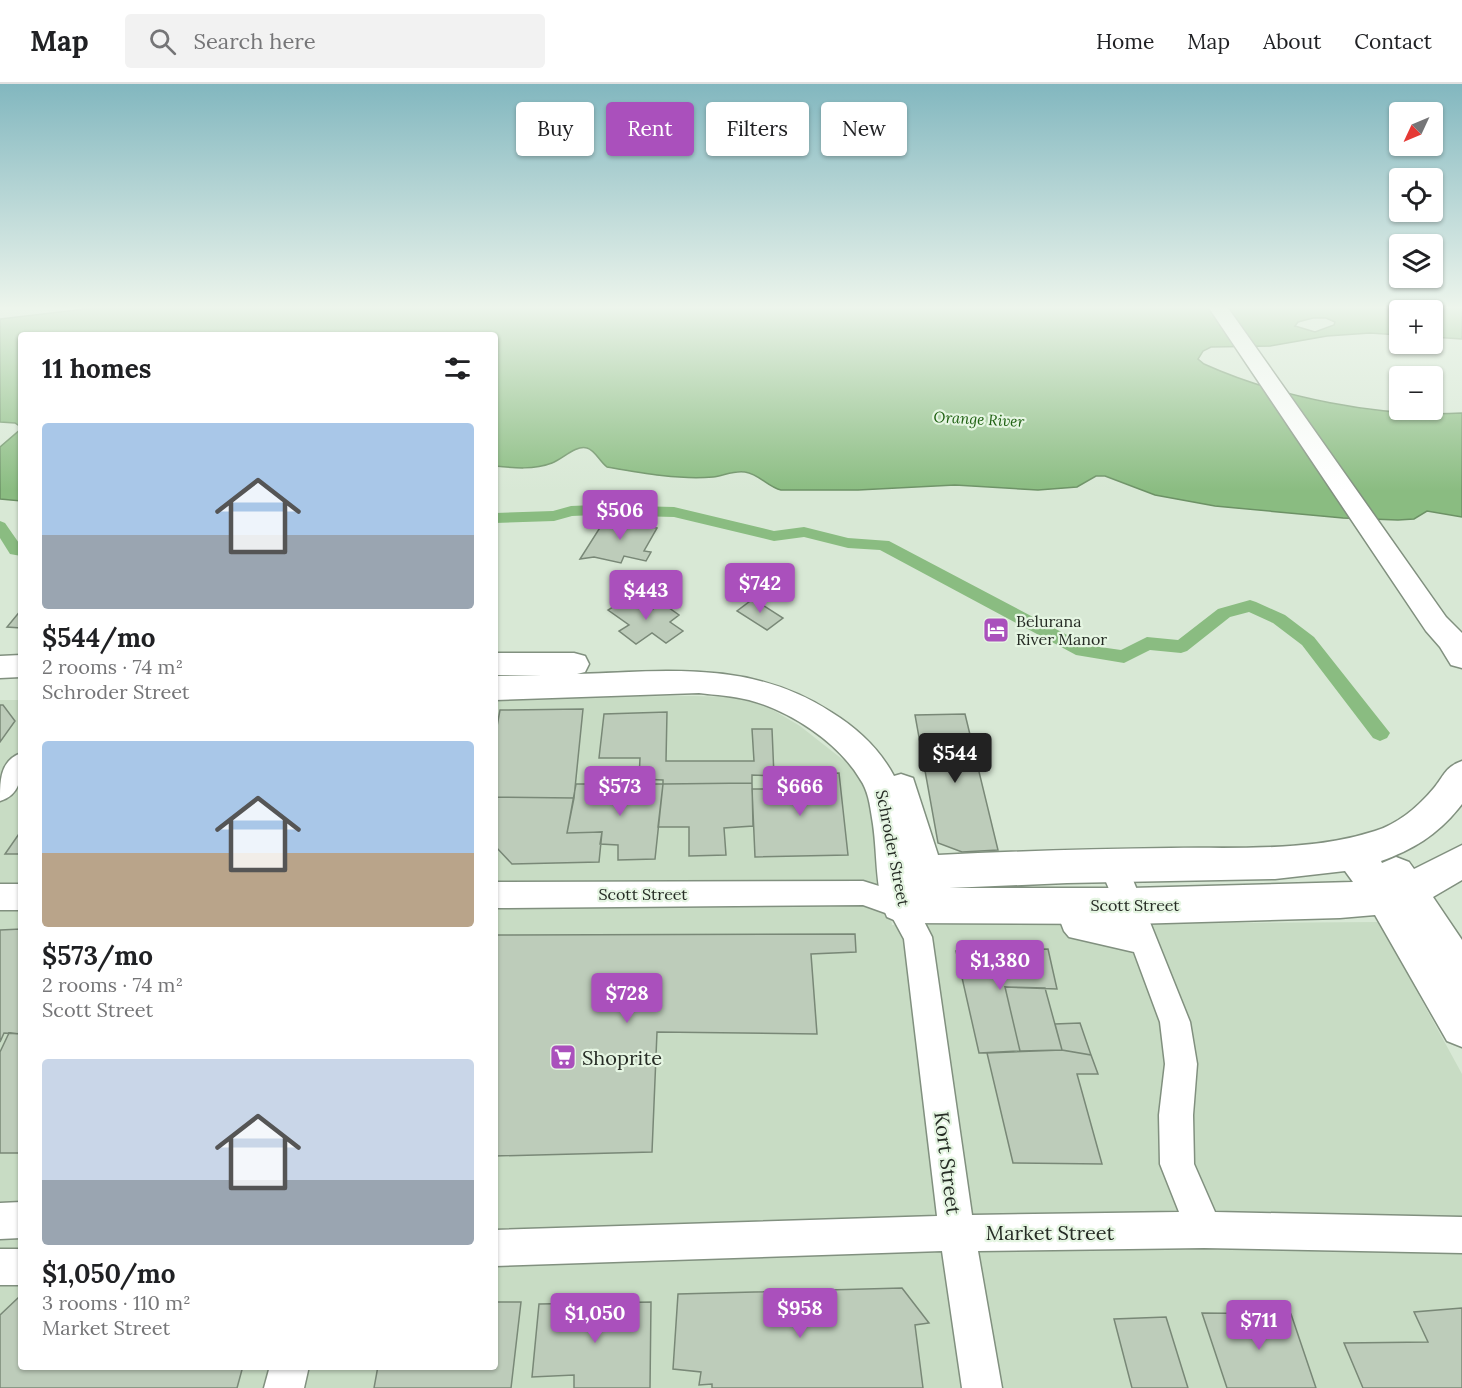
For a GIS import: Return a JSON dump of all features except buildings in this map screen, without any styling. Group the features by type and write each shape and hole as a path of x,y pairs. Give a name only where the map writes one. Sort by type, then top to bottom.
{"highway":[{"path":"1260,369 1436,624 1451,640 1462,657"},
{"path":"1436,624 1440,638 1454,660 1462,679"},
{"name":"Schroder Street","path":"498,664 701,662 735,666 763,673 796,687 839,711 874,742 890,763 902,788 913,899"},
{"path":"0,667 18,666"},
{"name":"Schroder Street","path":"498,688 699,682 731,685 782,700 830,728 865,758 876,773 887,804 913,899"},
{"path":"0,686 18,686"},
{"name":"Scott Street","path":"913,899 1113,865 1258,863 1321,858 1365,849 1403,836 1431,816 1450,796 1462,775"},
{"path":"1365,849 1397,894 1462,975"},
{"path":"1397,894 1462,861"},
{"path":"1397,894 1462,1026"},
{"name":"Scott Street","path":"913,899 1068,905 1137,923 1397,894"}],"street":[{"path":"0,791 18,767"},
{"path":"1113,865 1177,1033 1181,1064 1176,1115 1178,1164 1204,1230"},
{"name":"Scott Street","path":"498,895 863,894 913,899"},
{"path":"0,897 18,897"},
{"name":"Kort Street","path":"913,899 957,1233 982,1388"},
{"path":"0,1221 18,1220"},
{"name":"Market Street","path":"498,1248 957,1233 1204,1230 1462,1235"},
{"path":"0,1267 18,1266"},
{"path":"284,1388 289,1370"}],"shaded area":[{"path":"498,697 729,697 773,710 800,726 856,770 869,793 892,925 1379,922 1462,1074 1462,1388 0,1388 0,700 18,700 18,1370 498,1370"}],"water":[{"path":"0,369 18,369 18,425 0,422"},
{"name":"Orange River","path":"498,369 1216,369 1296,395 1330,403 1389,411 1389,420 1443,420 1443,414 1462,413 1462,517 1427,511 1414,519 1343,518 1215,506 1155,495 1105,476 1096,476 1077,487 1038,490 955,485 858,490 781,490 745,472 687,478 607,467 593,451 587,448 574,450 552,463 531,468 498,466"},
{"path":"18,432 18,501 0,499 0,447"}],"waterway":[{"path":"498,518 554,516 571,511 595,510 674,512 774,536 804,532 848,543 883,545 1082,651 1124,657 1147,643 1181,647 1224,613 1250,606 1279,619 1308,641 1380,733"},
{"path":"0,526 18,550"}],"place":[{"name":"Belurana River Manor","path":"996,630"},
{"name":"Shoprite","path":"563,1057"}]}
